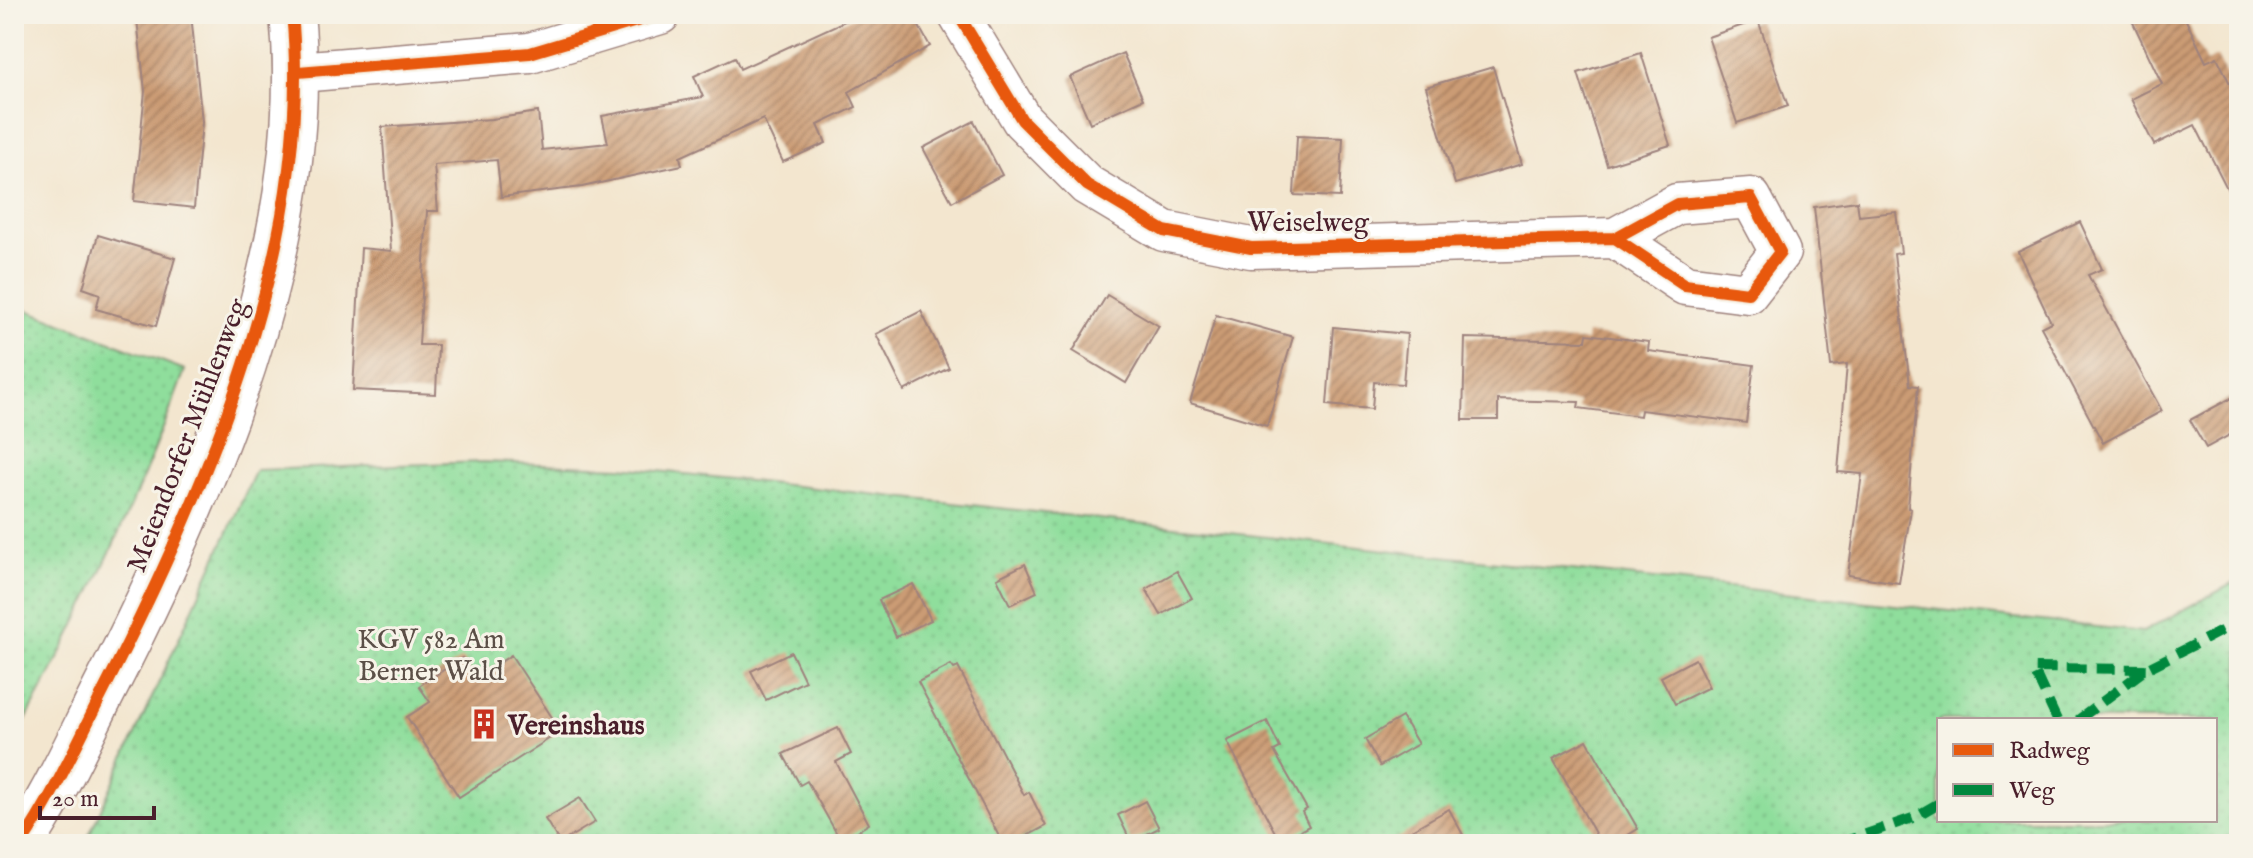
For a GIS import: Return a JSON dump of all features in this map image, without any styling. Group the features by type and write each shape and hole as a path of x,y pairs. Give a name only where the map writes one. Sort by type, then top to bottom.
{"street":[{"name":"Meiendorfer Mühlenweg","path":"21,844 42,814 136,628 223,419 266,290 295,135 298,72 292,14"},
{"path":"298,72 530,53 660,14"},
{"name":"Weiselweg","path":"958,14 1022,120 1087,185 1164,231 1251,248 1615,238"}],"green space":[{"path":"14,305 185,370 148,466 107,559 14,742"},
{"name":"KGV 582 Am Berner Wald","path":"484,462 621,467 2143,632 2239,580 2239,844 85,844 256,470"}],"building":[{"path":"191,14 202,122 194,208 134,201 145,91 137,19"},
{"path":"860,14 912,14 930,46 849,92 856,107 818,125 826,143 783,162 763,119 680,157 682,165 582,187 501,197 497,160 434,165 438,211 427,211 419,345 438,345 436,394 353,390 361,248 391,251 382,127 492,119 538,112 542,150 608,143 602,116 703,97 694,76 735,57 740,69"},
{"path":"2129,14 2183,14 2206,62 2217,57 2239,102 2239,212 2195,125 2154,145 2131,99 2162,84"},
{"path":"1758,20 1788,106 1737,123 1708,37"},
{"path":"1123,53 1143,99 1090,123 1070,77"},
{"path":"1641,53 1670,145 1607,165 1578,73"},
{"path":"1493,67 1522,164 1455,184 1426,87"},
{"path":"974,121 1002,175 952,202 923,148"},
{"path":"1297,136 1343,138 1340,197 1294,195"},
{"path":"1857,201 1859,216 1896,212 1901,253 1894,254 1910,385 1918,386 1908,508 1911,509 1899,583 1848,575 1862,474 1838,472 1847,364 1831,366 1814,207"},
{"path":"2080,222 2102,269 2088,275 2162,411 2103,443 2041,327 2051,322 2018,252"},
{"path":"98,235 175,258 156,326 96,309 100,294 83,288"},
{"path":"1107,295 1159,326 1126,383 1073,351"},
{"path":"921,311 949,368 904,391 876,334"},
{"path":"1216,315 1293,337 1267,426 1190,403"},
{"path":"1333,327 1407,334 1403,384 1374,382 1372,409 1327,405"},
{"path":"1587,334 1649,342 1648,351 1754,365 1746,423 1641,410 1640,416 1578,408 1579,402 1498,400 1498,420 1463,420 1465,338 1586,341"},
{"path":"2239,394 2239,430 2206,448 2190,420"},
{"path":"1025,564 1037,592 1010,605 997,578"},
{"path":"1177,571 1192,598 1161,615 1146,589"},
{"path":"913,584 931,620 896,637 879,600"},
{"path":"791,652 805,681 766,700 751,671"},
{"name":"Vereinshaus","path":"511,655 561,731 459,797 407,717 430,702 419,686 462,658 476,679"},
{"path":"1695,659 1709,687 1675,704 1661,677"},
{"path":"951,665 954,669 958,667 1024,795 1029,792 1046,826 1012,844 1003,844 918,682"},
{"path":"1402,717 1418,744 1380,766 1365,739"},
{"path":"1267,721 1280,748 1274,751 1307,809 1302,812 1309,826 1280,842 1227,741"},
{"path":"838,728 851,754 836,762 869,824 841,841 807,781 800,785 783,754"},
{"path":"1587,740 1638,829 1613,844 1601,844 1553,758"},
{"path":"580,798 595,822 560,843 545,819"},
{"path":"1145,801 1159,828 1131,842 1118,815"},
{"path":"1449,809 1468,844 1386,844"}],"marked path":[{"path":"2081,718 2146,669 2239,622"},
{"path":"2056,718 2033,668 2146,669"},
{"path":"1837,844 1913,818 1937,804"}],"cycle path":[{"path":"21,844 64,770 178,536 213,452 244,365 269,277 286,188 295,101 292,14"},
{"path":"298,72 530,53 660,14"},
{"path":"958,14 1022,120 1087,185 1164,231 1251,248 1615,238 1677,204 1751,198 1780,252 1748,293 1685,285 1615,238"}],"place":[{"name":"Vereinshaus","path":"484,724"}]}
